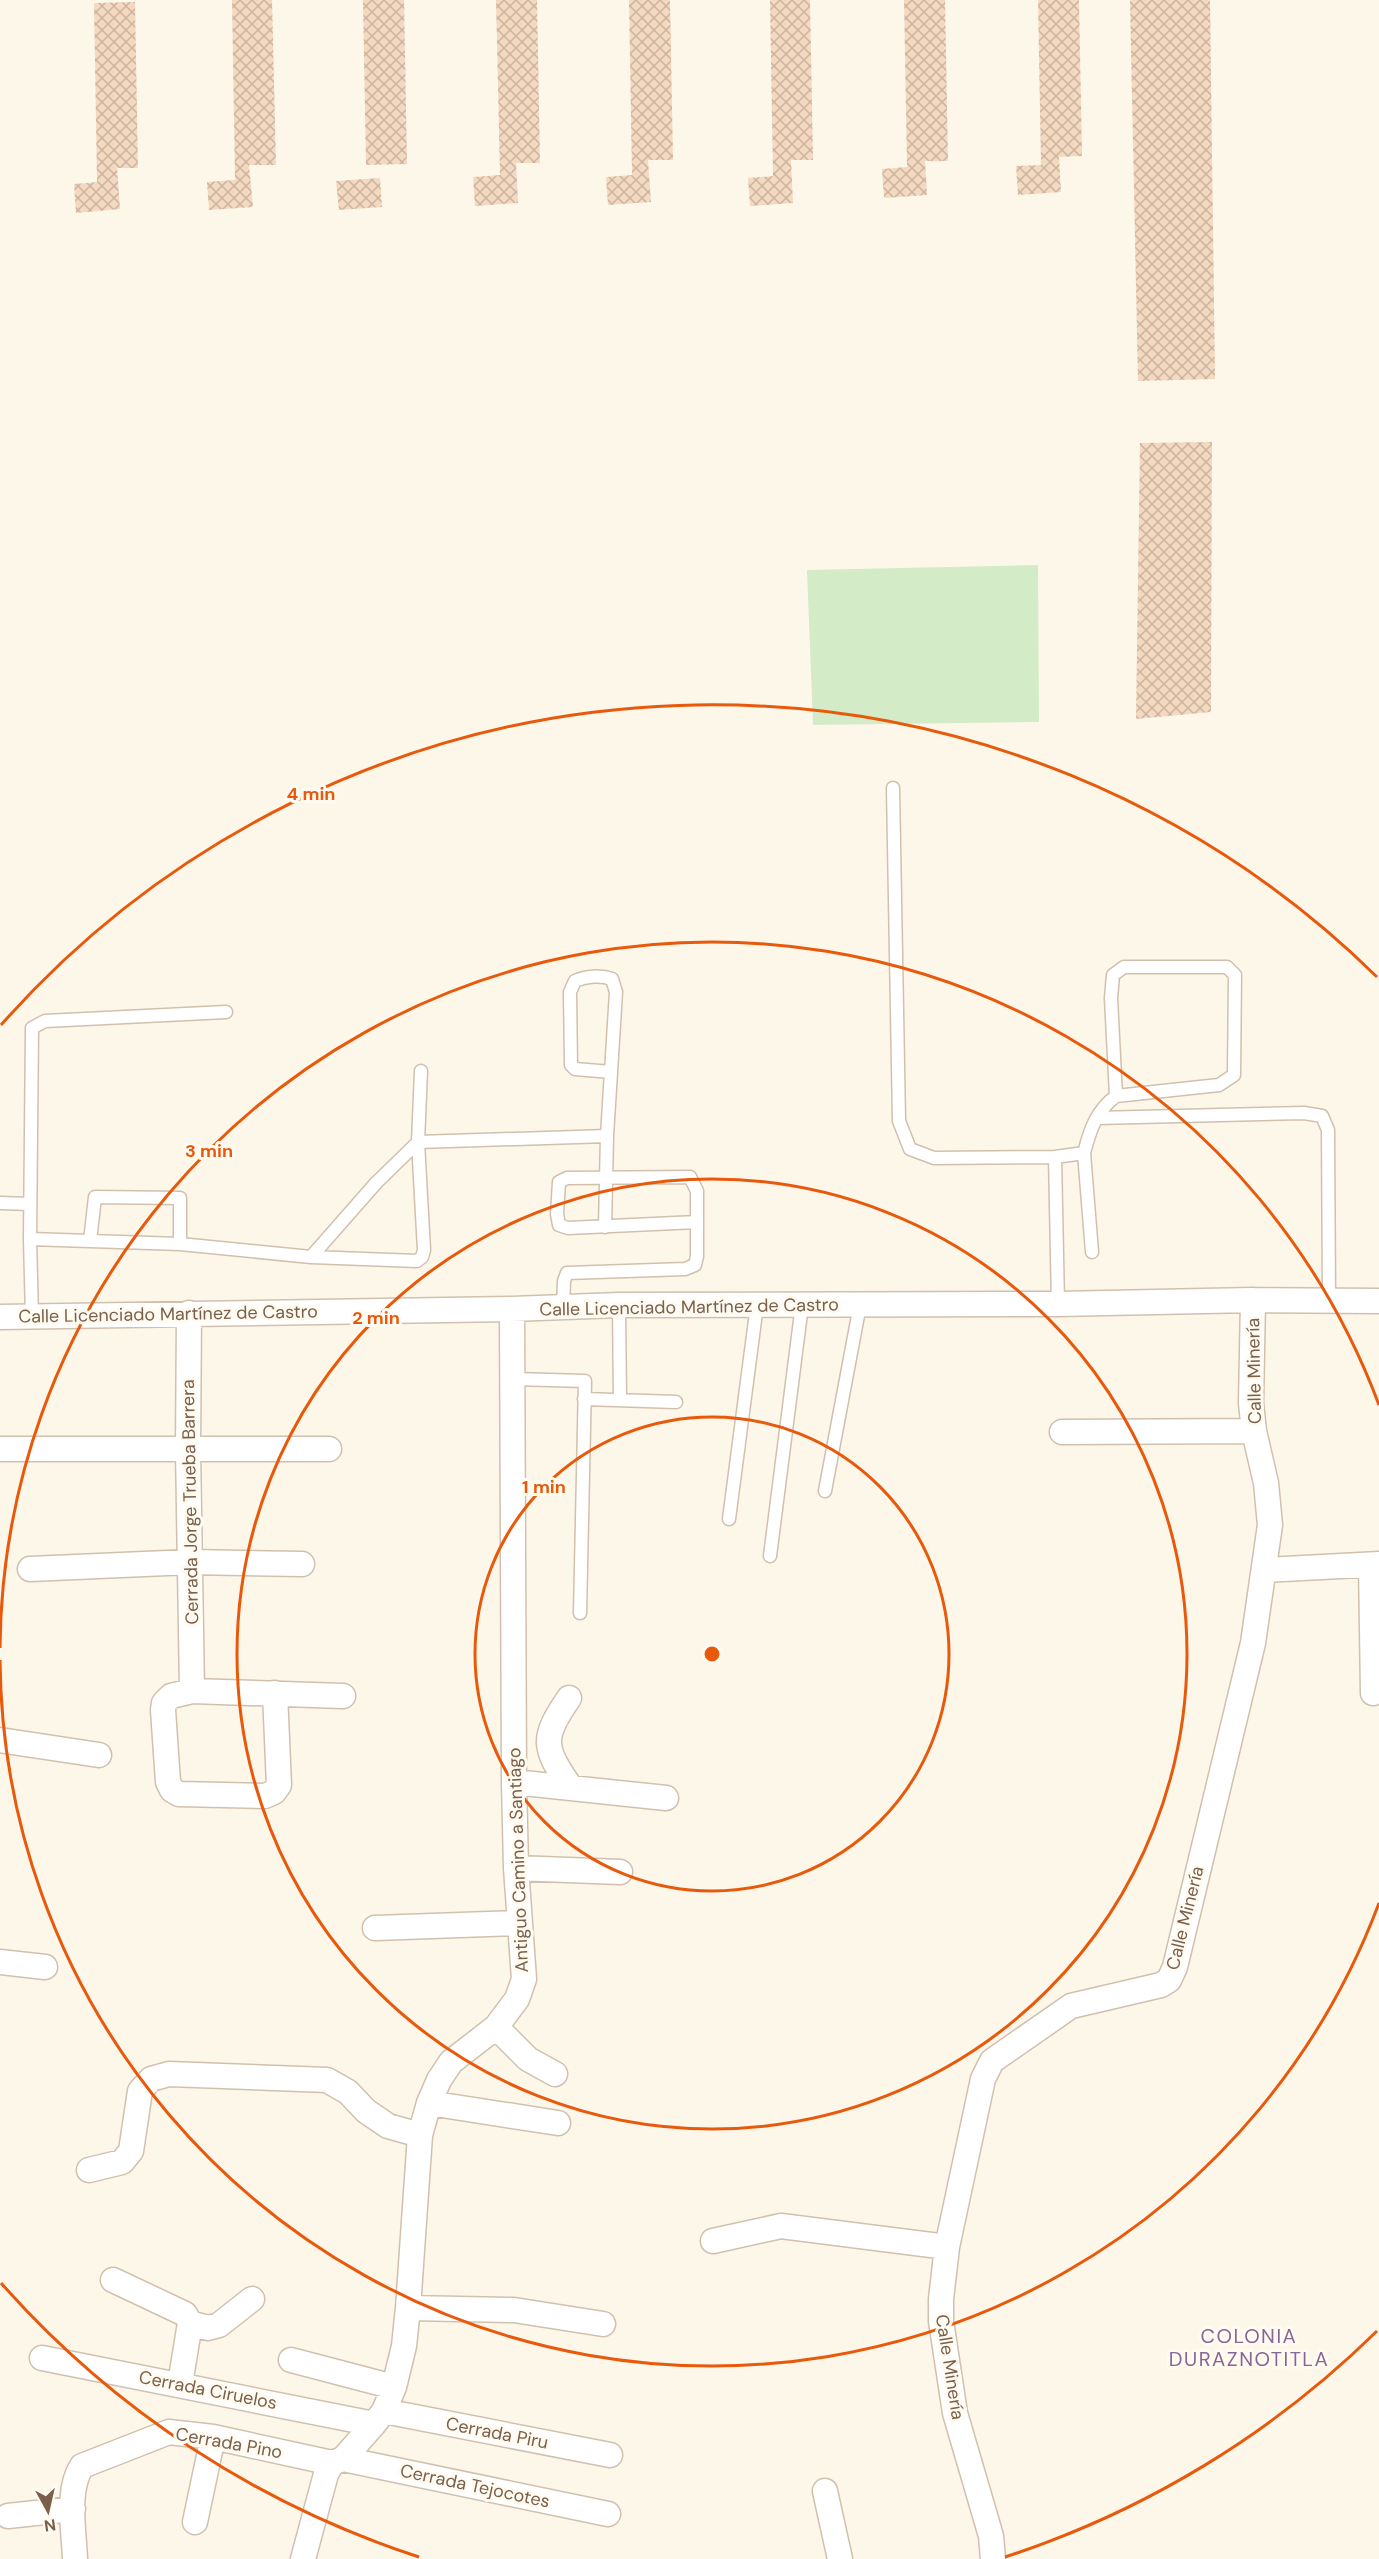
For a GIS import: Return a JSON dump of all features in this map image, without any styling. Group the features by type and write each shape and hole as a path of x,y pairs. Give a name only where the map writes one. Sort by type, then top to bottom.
{"street":[{"name":"Calle Licenciado Martínez de Castro","path":"0,1317 512,1310 619,1305 1058,1304 1253,1300 1379,1302"},
{"name":"Calle Minería","path":"993,2559 991,2536 955,2413 941,2320 940,2299 947,2247 983,2079 992,2061 1071,2006 1161,1985 1169,1980 1172,1973 1253,1643 1270,1525 1266,1483 1254,1431 1251,1402 1253,1300"},
{"name":"Antiguo Camino a Santiago","path":"303,2559 326,2474 379,2417 394,2387 404,2346 408,2308 420,2135 429,2103 439,2080 452,2062 496,2027 517,1999 524,1979 516,1868 514,1782 512,1310"},
{"name":"Cerrada Jorge Trueba Barrera","path":"189,1313 188,1449 192,1691"},
{"path":"1062,1432 1254,1431"},
{"path":"0,1449 329,1449"},
{"path":"30,1569 190,1562 302,1564"},
{"path":"1264,1570 1375,1565 1373,1693"},
{"path":"275,1693 279,1785 274,1792 265,1796 179,1794 172,1790 168,1782 163,1710 164,1703 171,1696 192,1691 275,1693 343,1696"},
{"path":"569,1698 551,1724 548,1743 555,1764 571,1788"},
{"path":"0,1740 99,1755"},
{"path":"514,1782 666,1798"},
{"path":"516,1868 620,1872"},
{"path":"375,1928 519,1923"},
{"path":"0,1962 45,1967"},
{"path":"496,2027 528,2059 555,2074"},
{"path":"89,2170 122,2162 131,2151 140,2091 151,2079 168,2074 327,2080 348,2092 366,2112 388,2126 420,2135"},
{"path":"429,2103 558,2123"},
{"path":"713,2241 781,2226 947,2247"},
{"path":"113,2280 185,2314 190,2323 180,2384"},
{"path":"190,2323 208,2328 219,2325 252,2299"},
{"path":"408,2308 514,2310 603,2324"},
{"name":"Cerrada Ciruelos","path":"42,2358 180,2384 379,2417"},
{"path":"291,2360 394,2387"},
{"name":"Cerrada Piru","path":"379,2417 610,2455"},
{"name":"Cerrada Pino","path":"75,2559 73,2510 76,2475 82,2466 169,2432 213,2437 338,2461"},
{"path":"195,2522 213,2437"},
{"name":"Cerrada Tejocotes","path":"338,2461 608,2514"},
{"path":"825,2491 840,2559"},
{"path":"8,2516 73,2510"}],"lane":[{"path":"893,788 899,1121 910,1149 934,1158 1055,1157 1084,1153"},
{"path":"1092,1252 1084,1153 1091,1129 1103,1105 1116,1096 1219,1085 1234,1075 1235,975 1227,967 1124,968 1113,975 1111,998 1116,1096"},
{"path":"605,1227 607,1136 616,992 612,979 582,978 575,981 570,992 571,1065 575,1069 610,1072"},
{"path":"32,1317 30,1204 33,1028 45,1021 226,1011"},
{"path":"30,1239 180,1244 311,1257 417,1261 422,1257 424,1250 418,1142 422,1071"},
{"path":"1097,1118 1304,1113 1322,1116 1328,1130 1329,1301"},
{"path":"311,1257 376,1183 418,1142 607,1136"},
{"path":"1055,1157 1058,1304"},
{"path":"563,1308 564,1281 567,1273 685,1269 695,1265 697,1222 697,1191 690,1177 567,1178 559,1182 556,1214 559,1225 568,1228 697,1222"},
{"path":"90,1242 95,1197 180,1198 180,1244"},
{"path":"0,1203 30,1204"},
{"path":"619,1305 620,1400"},
{"path":"729,1520 757,1305"},
{"path":"770,1556 802,1305"},
{"path":"825,1491 860,1305"},
{"path":"514,1379 585,1381 580,1613"},
{"path":"584,1399 676,1401"}],"green space":[{"path":"1038,565 1039,722 813,725 807,570"}],"building":[{"path":"232,0 272,0 276,165 249,165 253,207 209,210 207,182 235,180"},
{"path":"363,0 404,0 407,164 366,165"},
{"path":"496,0 537,0 540,163 516,163 518,203 475,206 473,177 500,175"},
{"path":"629,0 670,0 673,160 648,160 651,202 608,205 606,177 632,175"},
{"path":"770,0 810,0 813,160 791,160 793,203 750,206 748,178 773,176"},
{"path":"904,0 945,0 948,161 925,161 927,195 884,198 882,169 907,167"},
{"path":"1038,0 1079,0 1082,156 1059,157 1061,192 1018,195 1016,166 1041,165"},
{"path":"1130,0 1210,0 1215,379 1138,381"},
{"path":"135,2 138,168 117,168 120,209 76,213 74,184 97,182 94,3"},
{"path":"380,178 382,207 339,210 336,181"},
{"path":"1212,442 1211,712 1136,719 1140,443"}],"district":[{"name":"COLONIA DURAZNOTITLA","path":"1249,2348"}]}
